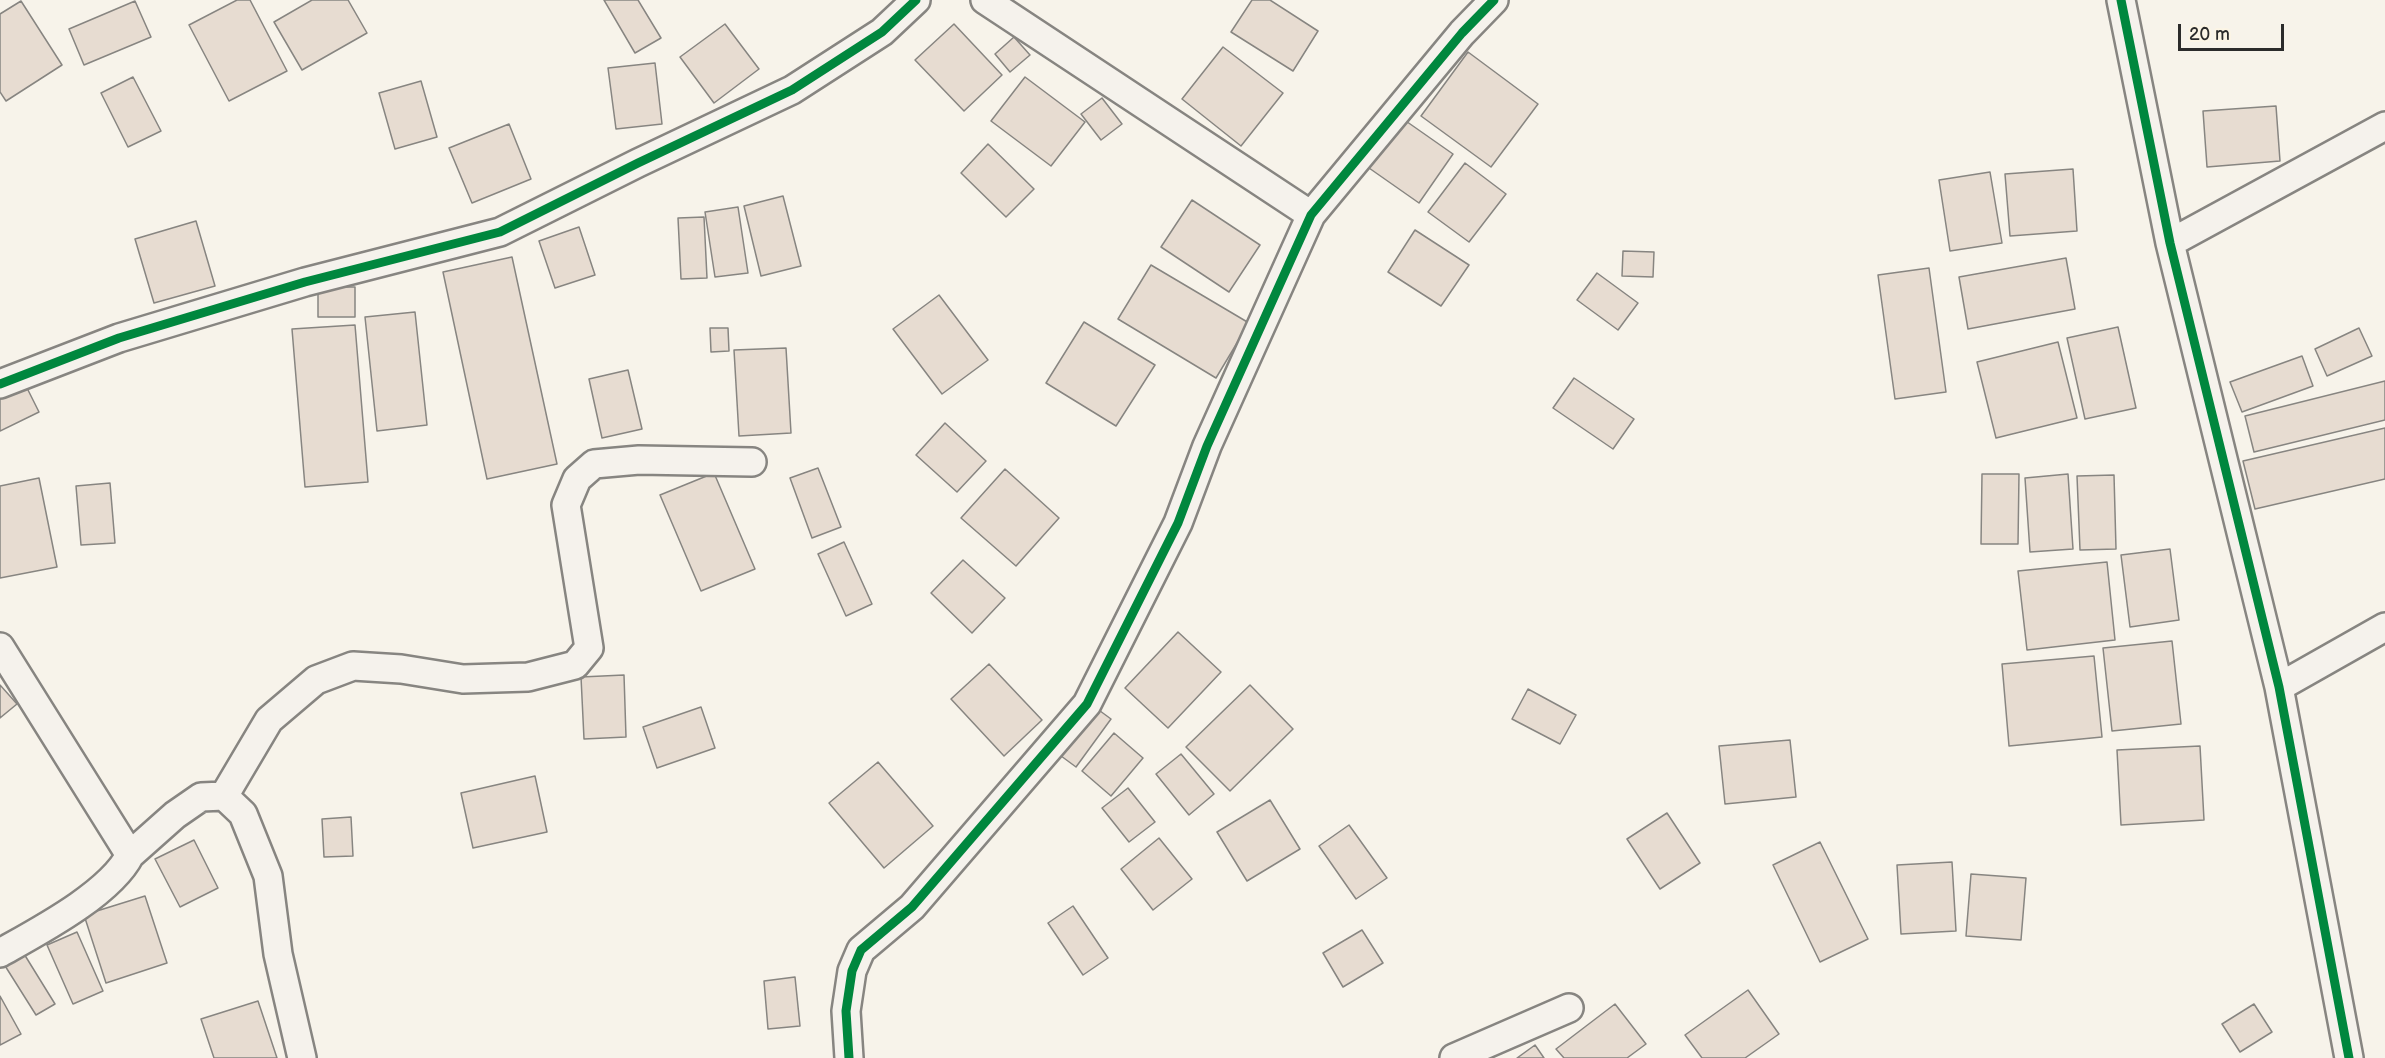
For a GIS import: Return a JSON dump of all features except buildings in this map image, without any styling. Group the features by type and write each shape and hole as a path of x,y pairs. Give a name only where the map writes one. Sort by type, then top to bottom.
{"street":[{"path":"0,384 119,338 305,282 500,232 792,90 882,32 916,0"},
{"path":"985,0 1311,215"},
{"path":"849,1058 846,1011 852,971 861,950 912,907 1087,704 1178,523 1207,446 1311,215 1462,33 1494,0"},
{"path":"2121,0 2170,243 2279,687 2349,1058"},
{"path":"2170,243 2385,126"},
{"path":"224,796 270,720 316,680 353,666 401,669 463,679 528,677 575,665 589,648 566,505 577,479 594,464 639,460 752,462"},
{"path":"2279,687 2385,627"},
{"path":"0,647 130,855"},
{"path":"0,953 92,896 124,866 130,855 175,815 201,797 224,796 243,814 268,876 278,954 302,1058"},
{"path":"1454,1058 1569,1008"}],"cycle path":[{"path":"0,384 119,338 305,282 500,232 792,90 882,32 916,0"},
{"path":"849,1058 846,1011 852,971 861,950 912,907 1087,704 1178,523 1207,446 1311,215 1462,33 1494,0"},
{"path":"2121,0 2170,243 2279,687 2349,1058"}]}
